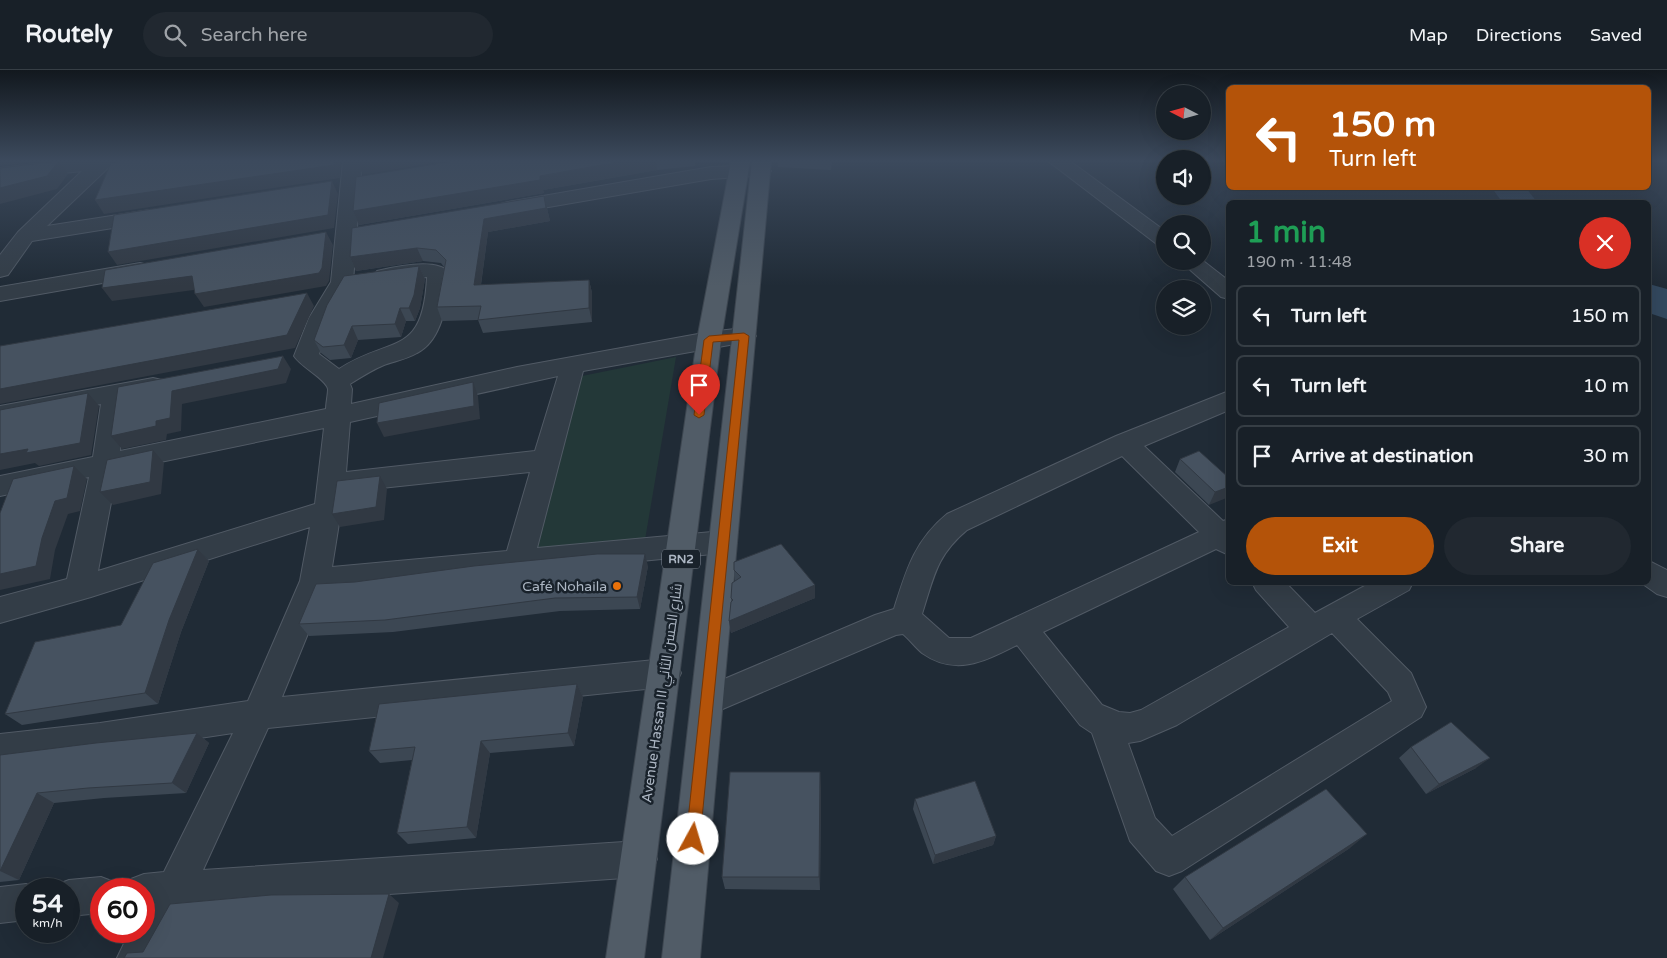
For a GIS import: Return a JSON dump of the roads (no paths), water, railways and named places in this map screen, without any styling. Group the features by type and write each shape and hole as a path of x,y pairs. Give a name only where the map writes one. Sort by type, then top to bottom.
{"main road":[{"name":"Avenue Hassan II شارع الحسن الثاني","path":"626,958 709,340 742,202"},
{"path":"681,958 744,336 750,202"}],"street":[{"path":"0,270 25,236 64,202"},
{"path":"136,958 159,890 252,727 288,648 315,581 332,483 340,389 338,381 296,358 350,283 348,236 350,202"},
{"path":"489,211 539,202"},
{"path":"1112,202 1156,234"},
{"path":"25,236 170,213"},
{"path":"0,294 161,267"},
{"path":"303,300 350,283 423,270 436,271 438,274 433,309 424,335 415,344 373,360 338,381"},
{"path":"1202,270 1226,290"},
{"path":"0,486 337,416 517,375 709,340 744,336"},
{"path":"519,561 573,365"},
{"path":"0,415 172,382"},
{"path":"80,588 106,464 115,393"},
{"path":"905,621 924,559 944,532 957,522 1125,443 1226,401"},
{"path":"707,701 886,624 905,621 914,625 931,643 943,650 956,653 974,651 1226,536 1125,443"},
{"path":"332,483 546,460"},
{"path":"0,610 80,588 328,511"},
{"path":"315,581 723,542"},
{"path":"1651,575 1667,585"},
{"path":"1105,724 1142,829 1169,858 1410,707 1400,683 1323,622 1270,585"},
{"path":"1022,629 1091,715 1105,724 1119,728 1132,728 1160,717 1323,622 1393,585"},
{"path":"0,750 100,738 257,714 665,673"},
{"path":"159,890 639,859"},
{"path":"0,904 15,903"}],"waterway":[{"path":"1651,297 1667,306"}],"place":[{"name":"Café Nohaila","path":"617,586"}]}
